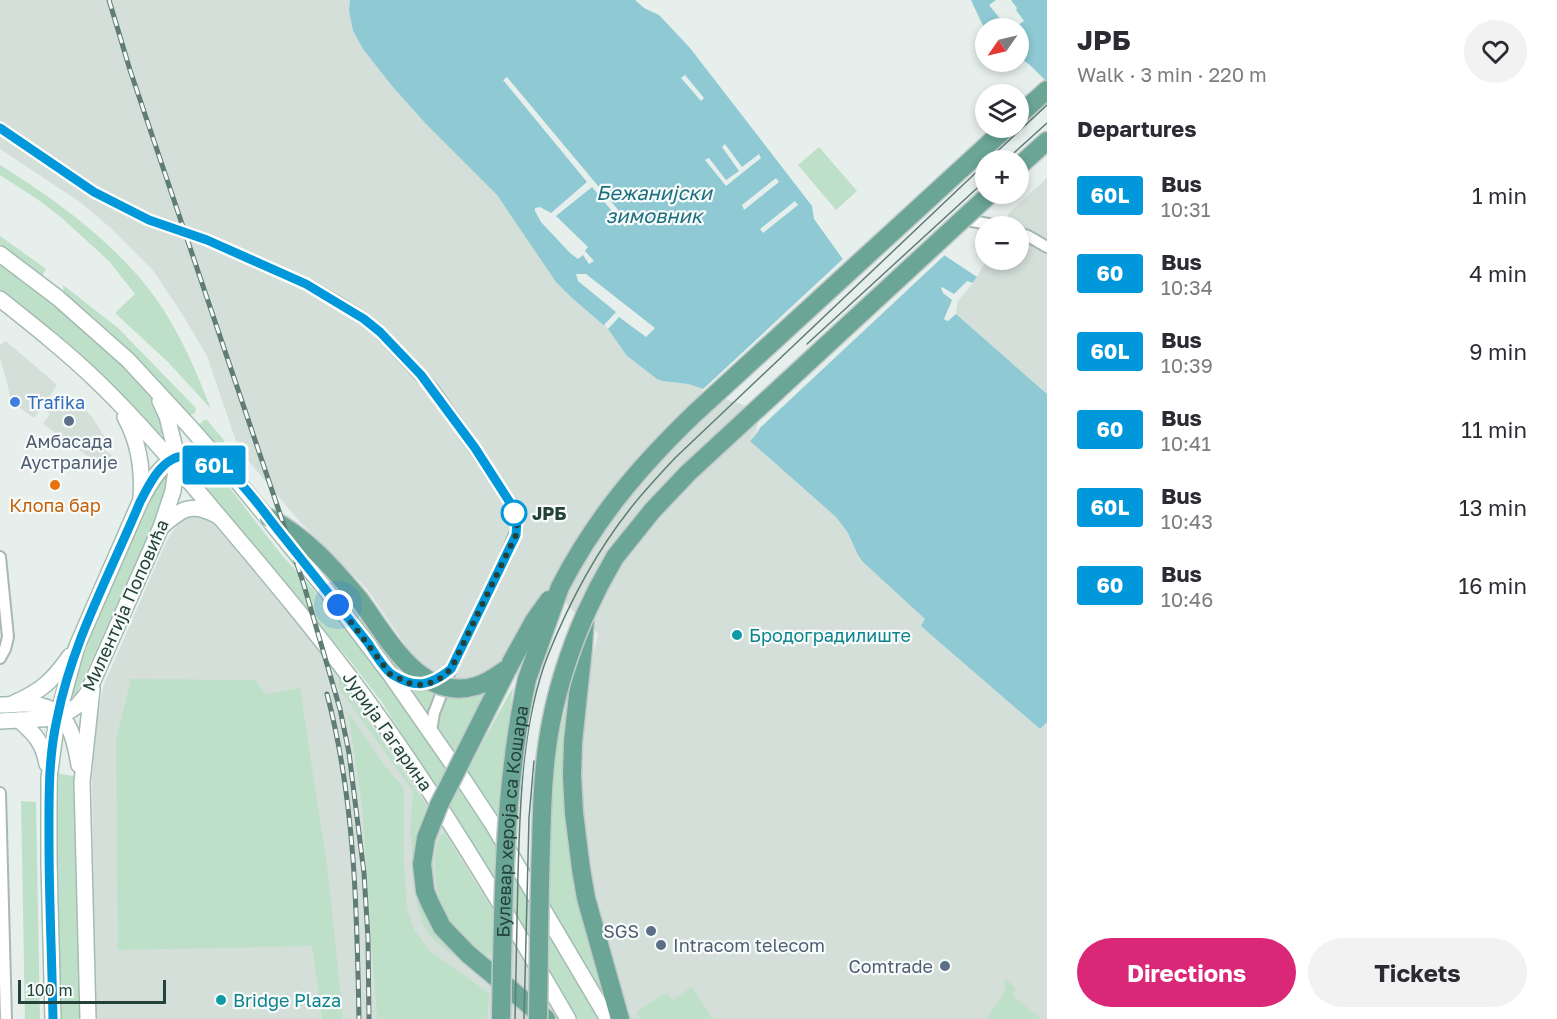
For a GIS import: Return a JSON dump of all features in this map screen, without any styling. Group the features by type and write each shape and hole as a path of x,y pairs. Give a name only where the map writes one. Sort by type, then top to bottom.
{"main road":[{"path":"1029,106 1047,90"},
{"name":"Булевар хероја са Кошара","path":"501,1019 504,875 516,735 527,679 560,587 576,558 603,516 660,447 995,138"},
{"path":"1029,157 1047,141"},
{"name":"Булевар хероја са Кошара","path":"538,1019 543,800 547,750 555,702 563,672 599,586 615,557 652,511 688,473 979,204"},
{"path":"0,254 106,340 151,385"},
{"name":"Јурија Гагарина","path":"0,299 55,343 117,401 175,461 311,625 391,733 433,795 479,867 568,1019"},
{"name":"Милентија Поповића","path":"59,716 71,711 82,701 93,683 161,527 173,491 175,461 167,416 151,385"},
{"name":"Јурија Гагарина","path":"151,385 268,518 390,674 492,823 608,1019"},
{"path":"117,401 137,444 142,484 140,502"},
{"path":"175,461 194,458 206,461 238,482"},
{"name":"Милентија Поповића","path":"59,716 77,646 140,502 158,472 175,461"},
{"path":"161,527 186,508 206,510 220,518"},
{"path":"268,518 291,531 340,576 402,658 418,674 432,682 454,688 471,688 489,681 508,668"},
{"path":"546,1019 453,941 442,927 425,891 422,864 426,838 439,805 534,621 560,587"},
{"path":"585,615 573,742 572,776 577,839 580,869 588,906 620,1019"},
{"path":"4,705 43,688 77,646"},
{"path":"82,782 93,683"},
{"path":"4,705 41,705 59,716 71,730 77,751 82,782 88,1019"},
{"path":"0,721 59,716"},
{"path":"53,1019 49,864 50,778 59,716"},
{"path":"19,720 38,738 47,761 50,778"}],"street":[{"path":"0,128 94,192 149,220 207,240 306,284 334,300 380,332 433,389 509,501 517,521 516,535 451,669 435,712 431,732"},
{"path":"955,218 975,222"},
{"path":"1029,237 1047,247"},
{"path":"0,558 8,637 0,658"},
{"path":"390,674 411,684 424,685 438,680 451,669"},
{"path":"0,793 6,1019"}],"shaded area":[{"path":"0,0 350,0 349,11 353,31 363,49 426,124 497,195 554,278 572,298 608,329 627,356 662,381 688,384 755,405 763,414 759,431 750,440 836,517 848,533 863,562 926,619 922,626 1040,729 1047,722 1047,1019 630,1019 591,901 580,823 585,691 598,634 571,609 553,586 503,662 492,671 449,686 417,662 367,589 300,522 239,450 207,356 152,269 113,230 80,202 0,149"},
{"path":"1047,178 1047,394 956,314 958,301 981,270 1029,270 1029,216 1008,216 1019,204 1029,204 1029,195"},
{"path":"6,341 57,385 50,396 59,402 63,395 92,417 108,442 105,446 102,444 100,447 112,455 103,467 43,424 50,414 42,408 34,418 11,402 0,358 0,345"},
{"path":"200,516 211,521 325,655 378,727 472,869 561,1019 95,1019 92,779 96,722 104,684 167,540 182,520"}],"green space":[{"path":"819,147 857,191 836,210 798,165"},
{"path":"0,165 74,216 108,245 139,277 172,323 211,409 168,362 115,313 135,294 109,261 63,219 0,175"},
{"path":"0,236 46,269 42,276 0,244"},
{"path":"0,264 54,305 137,380 155,403 167,431 160,435 87,360 42,322 0,291"},
{"path":"63,285 118,328 196,408 195,413 190,415 128,348 64,294"},
{"path":"207,420 223,439 229,460 199,425"},
{"path":"188,463 202,465 229,487 281,554 330,608 381,671 499,849 600,1019 577,1019 502,891 381,701 187,465"},
{"path":"168,476 159,511 75,697 68,693 77,663 152,493 163,477"},
{"path":"300,544 339,584 415,679 393,671"},
{"path":"338,677 427,806 419,832 421,883 484,975 447,951 430,936 423,925 417,904 410,831 413,791 340,690"},
{"path":"131,679 255,680 266,694 300,688 328,872 343,1019 322,1019 312,946 118,950 116,739"},
{"path":"401,683 433,688 437,693 427,720"},
{"path":"493,685 453,757 435,728 447,693"},
{"path":"513,687 497,823 465,774"},
{"path":"569,691 567,792 613,1016 549,908 553,763"},
{"path":"348,712 385,766 404,788 404,862 407,908 414,930 430,951 490,994 487,1019 377,1019 362,805"},
{"path":"56,766 60,774 74,776 81,1019 61,1019"},
{"path":"21,801 36,802 40,1019 25,1019"},
{"path":"444,832 493,911 492,954 485,955 463,937 443,908 437,888 435,856 439,838"},
{"path":"1006,979 1016,989 1012,995 1042,1019 988,1019 1006,988 1004,982"},
{"path":"692,987 713,1019 640,1019 638,1011 662,995 668,994 672,1000"}],"water":[{"name":"Бежанијски зимовник","path":"350,0 635,0 644,8 659,15 690,48 812,206 814,219 851,269 877,288 938,251 977,277 958,301 956,314 1047,394 1047,722 1040,729 921,626 925,619 863,562 848,533 836,517 750,441 759,431 763,414 755,405 688,384 657,379 627,356 608,329 556,282 497,195 426,124 363,49 353,31 349,11"},
{"path":"971,0 1047,0 1047,82 1029,64 1029,18 979,18"}],"pier":[{"path":"996,0 1011,0 1022,18 1000,18 989,5"},
{"path":"685,75 704,98 701,101 681,78"},
{"path":"507,77 629,223 625,227 592,187 556,216 588,247 585,251 594,261 589,264 583,255 578,259 570,253 541,222 535,211 535,208 540,207 551,213 587,182 503,80"},
{"path":"725,144 742,167 759,154 761,158 726,186 705,160 709,158 726,180 739,171 722,147"},
{"path":"776,178 779,182 744,210 742,205"},
{"path":"795,201 798,205 763,233 760,229"},
{"path":"939,248 947,253 747,440 756,430 760,414 753,408 701,391 845,257 853,267 879,286"},
{"path":"576,274 586,274 655,328 646,337 619,317 608,329 604,325 616,312 578,281"},
{"path":"967,281 973,283 958,301 956,314 948,321 945,320 952,300 943,293 941,288 954,294"}],"tram line":[{"path":"999,150 1047,105"},
{"path":"1017,150 1047,123"},
{"path":"515,1019 520,819 528,735 539,681 548,655 584,579 618,525 675,458 975,173"},
{"path":"807,344 975,190"},
{"path":"524,1019 529,818 534,761"}],"railway":[{"path":"109,0 130,70 303,582 340,709 349,753 364,873 369,1019"},
{"path":"327,694 344,774 349,815 353,856 359,1019"}],"bus line":[{"name":"60L","path":"0,128 94,192 149,220 207,240 306,284 364,319 380,332 433,389 509,501 517,521 516,535 451,669 438,680 424,685 411,684 390,674 327,591 238,482 213,464 194,458 173,459 158,472 140,502 90,614 77,646 57,719 49,800 53,1019"}],"place":[{"name":"Trafika","path":"15,402"},
{"name":"Амбасада Аустралије","path":"69,421"},
{"name":"Клопа бар","path":"55,485"},
{"name":"ЈРБ","path":"514,513"},
{"name":"Бродоградилиште","path":"737,635"},
{"name":"SGS","path":"651,931"},
{"name":"Intracom telecom","path":"661,945"},
{"name":"Comtrade","path":"945,966"},
{"name":"Bridge Plaza","path":"221,1000"}],"route":[{"path":"338,605 390,674 411,684 424,685 438,680 451,669 516,535 517,521 514,510 514,513"}]}
